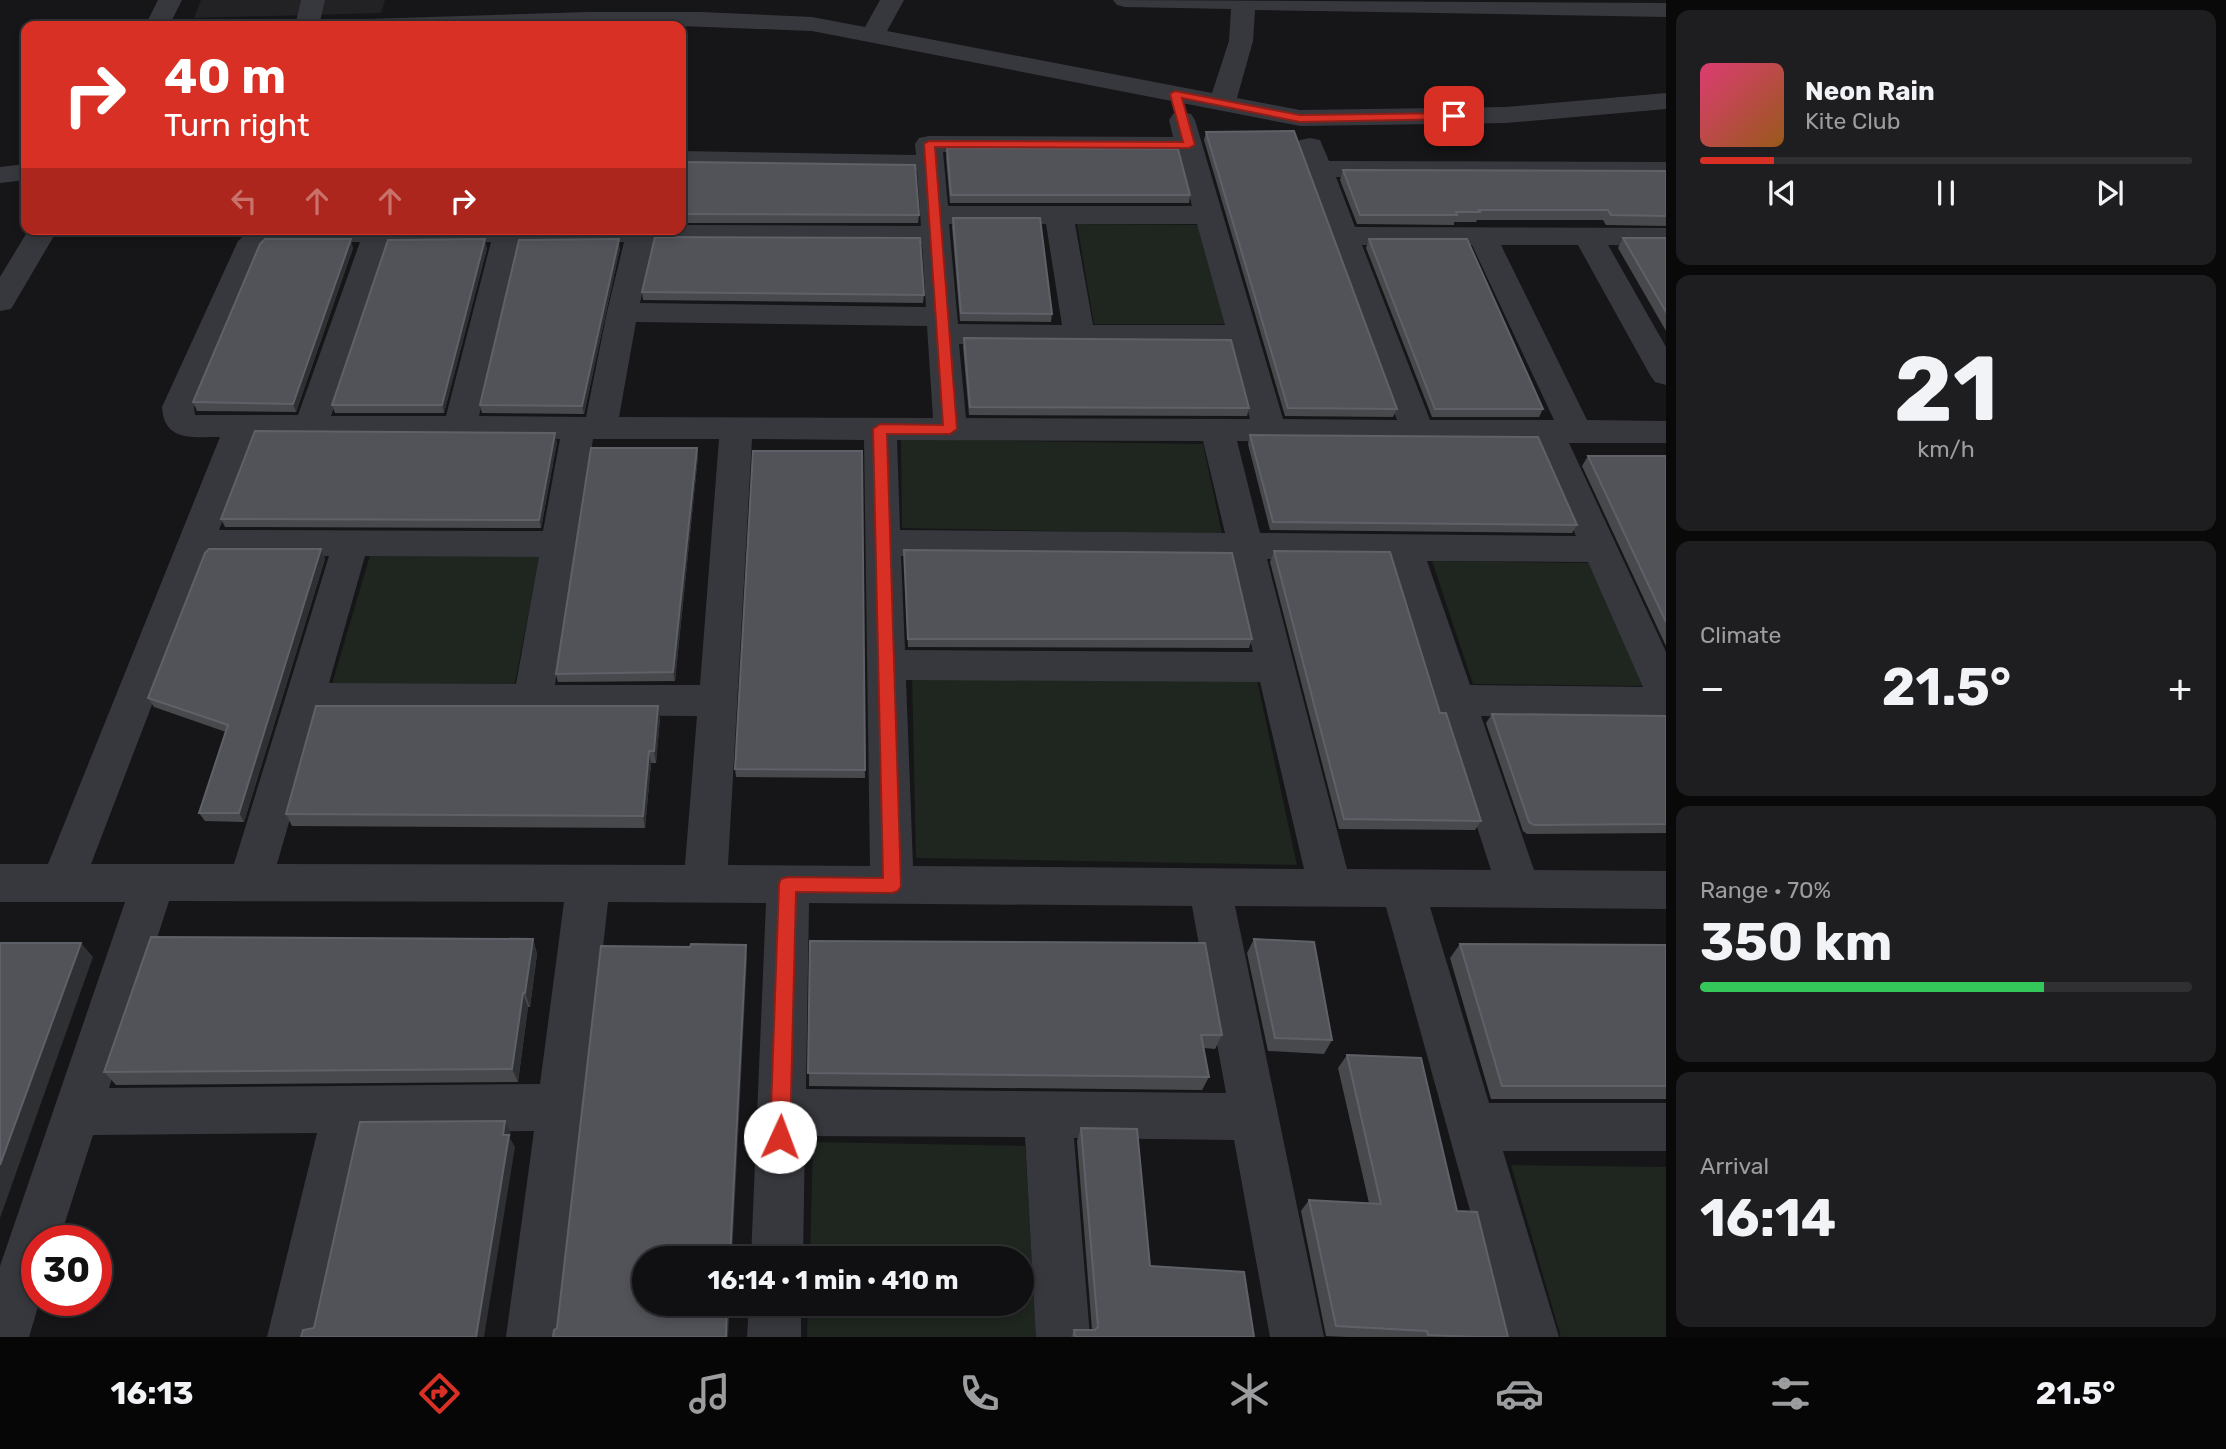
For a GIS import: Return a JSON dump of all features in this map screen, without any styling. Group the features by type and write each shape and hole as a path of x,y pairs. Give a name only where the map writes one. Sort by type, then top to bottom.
{"street":[{"path":"160,21 170,0"},
{"path":"308,21 313,0"},
{"path":"416,21 426,0"},
{"path":"873,35 892,0"},
{"path":"1125,0 1584,4 1666,10"},
{"path":"1222,103 1241,41 1244,1"},
{"path":"471,21 543,16 635,21"},
{"path":"686,22 731,19 812,24 1300,118 1506,115 1656,102 1666,130"},
{"path":"1175,94 1270,431"},
{"path":"1300,118 1418,431"},
{"path":"950,429 929,144 1189,145"},
{"path":"686,159 931,163"},
{"path":"1319,169 1666,170"},
{"path":"0,175 21,173"},
{"path":"686,231 935,225 1059,215 1209,215"},
{"path":"1059,215 1079,335"},
{"path":"0,302 40,235"},
{"path":"268,235 259,237 248,247 178,407 179,421 190,426 1666,432"},
{"path":"311,426 378,235"},
{"path":"460,427 508,235"},
{"path":"533,700 559,544 640,235"},
{"path":"1344,236 1666,237"},
{"path":"1482,236 1561,432 1600,549 1666,694"},
{"path":"1588,236 1666,375"},
{"path":"622,312 943,326 1079,335 1243,335"},
{"path":"62,883 242,426"},
{"path":"705,884 736,428"},
{"path":"880,429 892,886"},
{"path":"1217,430 1329,888"},
{"path":"196,543 559,544"},
{"path":"250,883 351,543"},
{"path":"883,543 1600,549"},
{"path":"1404,547 1519,889"},
{"path":"886,665 1275,667"},
{"path":"305,698 718,701"},
{"path":"1455,700 1666,703"},
{"path":"0,883 788,884 1666,890"},
{"path":"2,1337 153,883"},
{"path":"533,1337 588,884"},
{"path":"777,1246 788,884"},
{"path":"1210,888 1297,1337"},
{"path":"1403,888 1532,1337"},
{"path":"77,1112 561,1107"},
{"path":"294,1337 347,1110"},
{"path":"781,1112 1254,1117"},
{"path":"1048,1114 1063,1337"},
{"path":"1472,1127 1666,1127"},
{"path":"774,1337 775,1316"}],"shaded area":[{"path":"201,0 385,0 381,13 194,18"},
{"path":"1077,224 1201,225 1228,324 1094,324"},
{"path":"901,439 1203,444 1222,534 902,528"},
{"path":"371,552 540,555 514,687 332,684"},
{"path":"1432,561 1589,563 1643,686 1473,684"},
{"path":"912,674 1257,680 1297,865 916,858"},
{"path":"813,1142 1025,1146 1031,1246 810,1246"},
{"path":"1511,1165 1666,1167 1666,1337 1561,1337"},
{"path":"1034,1289 1037,1337 807,1337 808,1316 1034,1316"}],"building":[{"path":"1294,131 1397,409 1288,408 1206,132"},
{"path":"947,148 1178,149 1190,195 951,195"},
{"path":"686,162 915,165 919,215 686,214"},
{"path":"1343,170 1666,171 1666,216 1611,215 1608,210 1479,210 1480,212 1456,212 1457,215 1360,215"},
{"path":"953,218 1040,218 1052,314 961,313"},
{"path":"655,237 920,238 924,295 642,292"},
{"path":"1623,238 1666,238 1666,312"},
{"path":"265,239 351,239 293,404 193,402 260,244"},
{"path":"485,239 442,405 332,405 388,240"},
{"path":"619,239 582,406 480,405 519,240"},
{"path":"1369,239 1467,239 1543,409 1435,409"},
{"path":"964,338 1231,340 1249,408 970,407"},
{"path":"255,431 555,433 539,520 221,519"},
{"path":"1250,435 1538,437 1577,525 1273,522"},
{"path":"591,448 697,448 673,672 556,674"},
{"path":"753,451 862,451 865,770 735,769"},
{"path":"1588,456 1666,456 1666,622"},
{"path":"209,549 321,549 239,813 199,813 228,725 148,698 205,553"},
{"path":"904,550 1232,553 1252,639 908,639"},
{"path":"1274,551 1390,552 1440,713 1446,713 1481,821 1344,819"},
{"path":"316,706 658,706 654,751 649,751 643,816 286,814"},
{"path":"1492,714 1666,716 1666,824 1534,825 1529,822"},
{"path":"151,937 533,939 512,1069 104,1072"},
{"path":"1254,939 1314,942 1332,1040 1275,1038"},
{"path":"810,941 1205,943 1222,1035 1201,1035 1209,1077 808,1073"},
{"path":"0,943 81,943 0,1165"},
{"path":"691,944 746,945 731,1246 632,1246 632,1316 727,1316 726,1337 553,1337 557,1328 601,946 690,947"},
{"path":"1460,944 1666,945 1666,1086 1502,1086"},
{"path":"1347,1055 1421,1058 1457,1211 1477,1212 1508,1337 1428,1335 1427,1331 1336,1326 1309,1200 1381,1204"},
{"path":"505,1121 503,1135 509,1135 476,1337 301,1337 303,1330 314,1328 360,1122"},
{"path":"1081,1128 1137,1129 1150,1266 1244,1272 1254,1337 1075,1337 1074,1330 1095,1330 1098,1327"}],"route":[{"path":"780,1137 788,884 892,886 880,429 950,429 929,144 1189,145 1175,94 1300,118 1454,116"}]}
